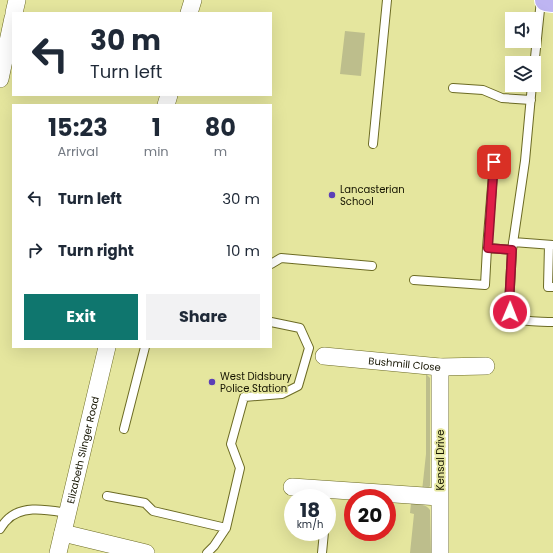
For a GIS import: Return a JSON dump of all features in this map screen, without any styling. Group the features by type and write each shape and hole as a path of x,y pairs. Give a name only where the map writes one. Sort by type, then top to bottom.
{"main road":[{"path":"546,0 553,1"}],"street":[{"path":"14,12 17,0"},
{"path":"189,12 193,0"},
{"path":"0,79 12,23"},
{"name":"Elizabeth Slinger Road","path":"58,553 107,348"},
{"name":"Bushmill Close","path":"324,356 440,367 486,366"},
{"name":"Kensal Drive","path":"440,367 440,553"},
{"path":"292,487 302,489"},
{"path":"336,494 439,496"},
{"path":"63,533 117,550 146,553"}],"lane":[{"path":"373,144 387,0"},
{"path":"535,56 541,0"},
{"path":"453,88 483,90 502,98 531,100"},
{"path":"532,92 525,161 513,246 509,305 512,317 518,320 553,322"},
{"path":"414,280 485,285 494,162"},
{"path":"488,248 551,245 548,287 553,287"},
{"path":"272,263 281,258 372,266"},
{"path":"207,553 214,546 226,528 240,468 231,444 244,397 282,394 298,386 309,348 300,328 272,322"},
{"path":"124,429 145,348"},
{"path":"107,496 145,503 153,511 226,528"},
{"path":"0,529 6,520 24,510 67,513"},
{"path":"322,553 323,541"}],"green space":[{"path":"345,31 365,33 361,76 340,74"},
{"path":"426,374 430,378 430,486 422,491 426,454"},
{"path":"411,503 424,505 430,510 431,553 410,553 414,514 410,513"}],"place":[{"name":"Lancasterian School","path":"332,195"},
{"name":"West Didsbury Police Station","path":"212,382"}],"route":[{"path":"494,162 488,248 512,250 509,305 510,312"}]}
